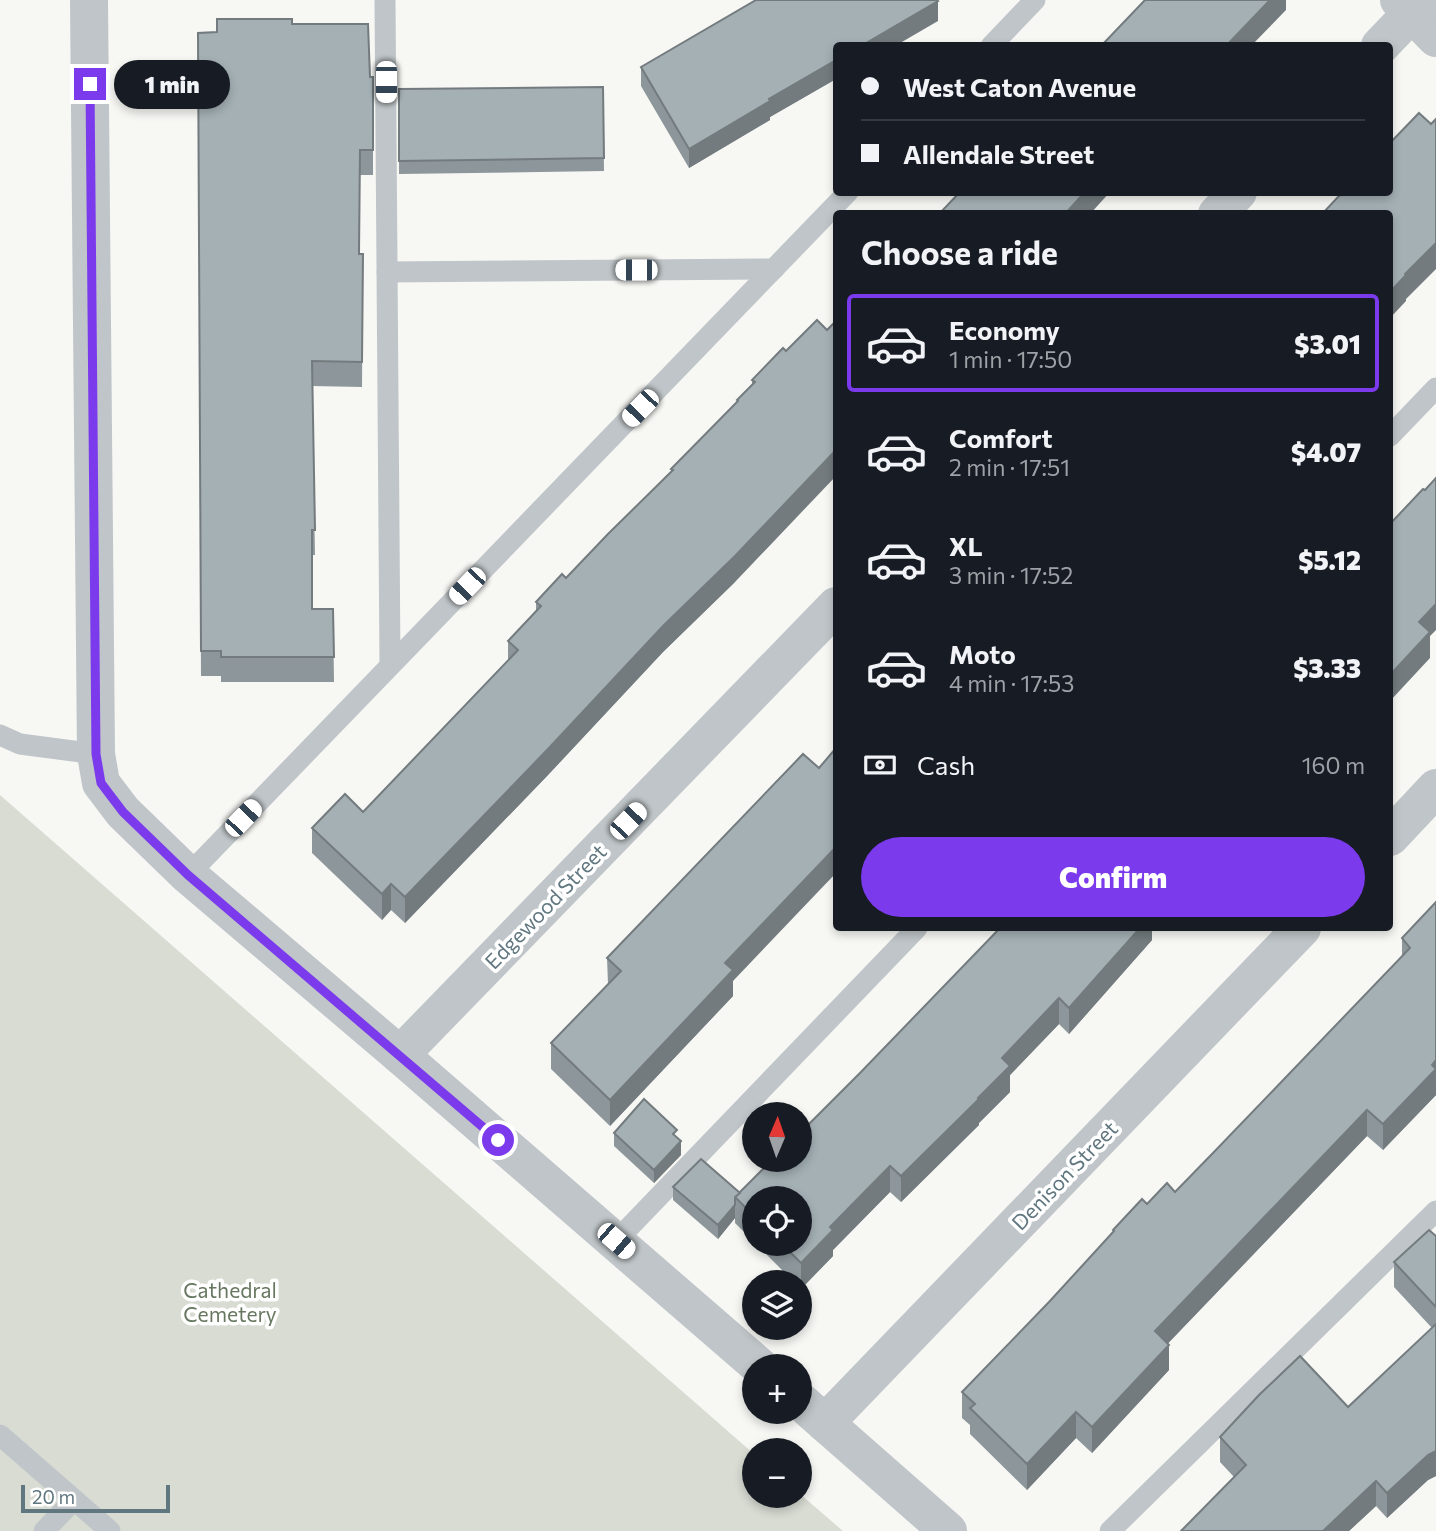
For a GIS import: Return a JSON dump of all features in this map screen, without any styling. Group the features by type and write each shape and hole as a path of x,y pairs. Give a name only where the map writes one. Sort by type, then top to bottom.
{"street":[{"path":"89,0 96,754 101,783 123,812 188,875 745,1354"},
{"path":"1385,42 1418,13"},
{"path":"1221,210 1234,196"},
{"name":"Edgewood Street","path":"400,1055 833,609"},
{"path":"1393,834 1436,788"},
{"name":"Denison Street","path":"812,1412 1299,931"},
{"path":"812,1412 948,1531"}],"lane":[{"path":"386,0 390,665"},
{"path":"994,42 1026,3"},
{"path":"188,875 844,196"},
{"path":"387,272 774,269"},
{"path":"1393,433 1436,388"},
{"path":"0,735 20,744 96,754"},
{"path":"616,1241 914,931"},
{"path":"1110,1531 1436,1211"},
{"path":"0,1435 110,1531"},
{"path":"44,1531 74,1500"}],"green space":[{"name":"Cathedral Cemetery","path":"0,795 742,1444 742,1508 812,1508 812,1504 843,1531 0,1531"}],"building":[{"path":"756,0 938,1 868,42 833,42 833,62 689,149 641,67"},
{"path":"1145,0 1270,0 1230,42 1105,42"},
{"path":"217,19 292,19 292,24 368,24 370,77 373,77 373,150 360,150 362,362 312,361 315,530 312,530 312,609 333,609 334,657 221,657 221,651 201,651 198,33 217,32"},
{"path":"603,87 604,158 399,161 399,89"},
{"path":"1419,113 1431,124 1436,119 1436,243 1393,289 1393,210 1326,210 1339,196 1393,196 1393,140"},
{"path":"956,196 1081,196 1069,210 943,210"},
{"path":"817,320 827,330 833,324 833,453 735,556 663,626 405,897 391,884 382,894 312,828 345,794 363,812 518,650 508,641 541,606 536,602 562,574 566,578 673,470 671,469 738,401 755,382 752,380 783,348 786,351"},
{"path":"1436,478 1436,604 1419,622 1430,632 1393,672 1393,521 1423,489"},
{"path":"833,752 833,850 725,963 733,970 610,1100 551,1043 621,971 607,958 803,754 819,768"},
{"path":"1436,902 1436,1060 1432,1065 1436,1069 1383,1124 1367,1110 1155,1331 1169,1345 1092,1427 1076,1412 1027,1464 970,1408 975,1404 962,1392 1049,1302 1142,1199 1147,1204 1167,1183 1175,1192 1213,1153 1410,948 1402,938"},
{"path":"997,931 1137,931 1069,1008 1059,998 1002,1058 1010,1066 901,1176 890,1166 830,1227 833,1230 812,1252 812,1186 746,1186 760,1172 812,1172 812,1121"},
{"path":"644,1099 677,1130 673,1134 681,1141 654,1170 614,1133"},
{"path":"701,1159 740,1193 735,1197 735,1205 718,1225 673,1187"},
{"path":"742,1190 742,1204 735,1197"},
{"path":"1429,1230 1436,1236 1436,1307 1394,1262"},
{"path":"794,1256 808,1256 801,1263"},
{"path":"1436,1324 1436,1451 1428,1455 1387,1493 1376,1481 1323,1531 1181,1531 1246,1465 1220,1437 1300,1356 1348,1407"}],"route":[{"path":"90,84 96,754 101,783 123,812 188,875 498,1140"}]}
